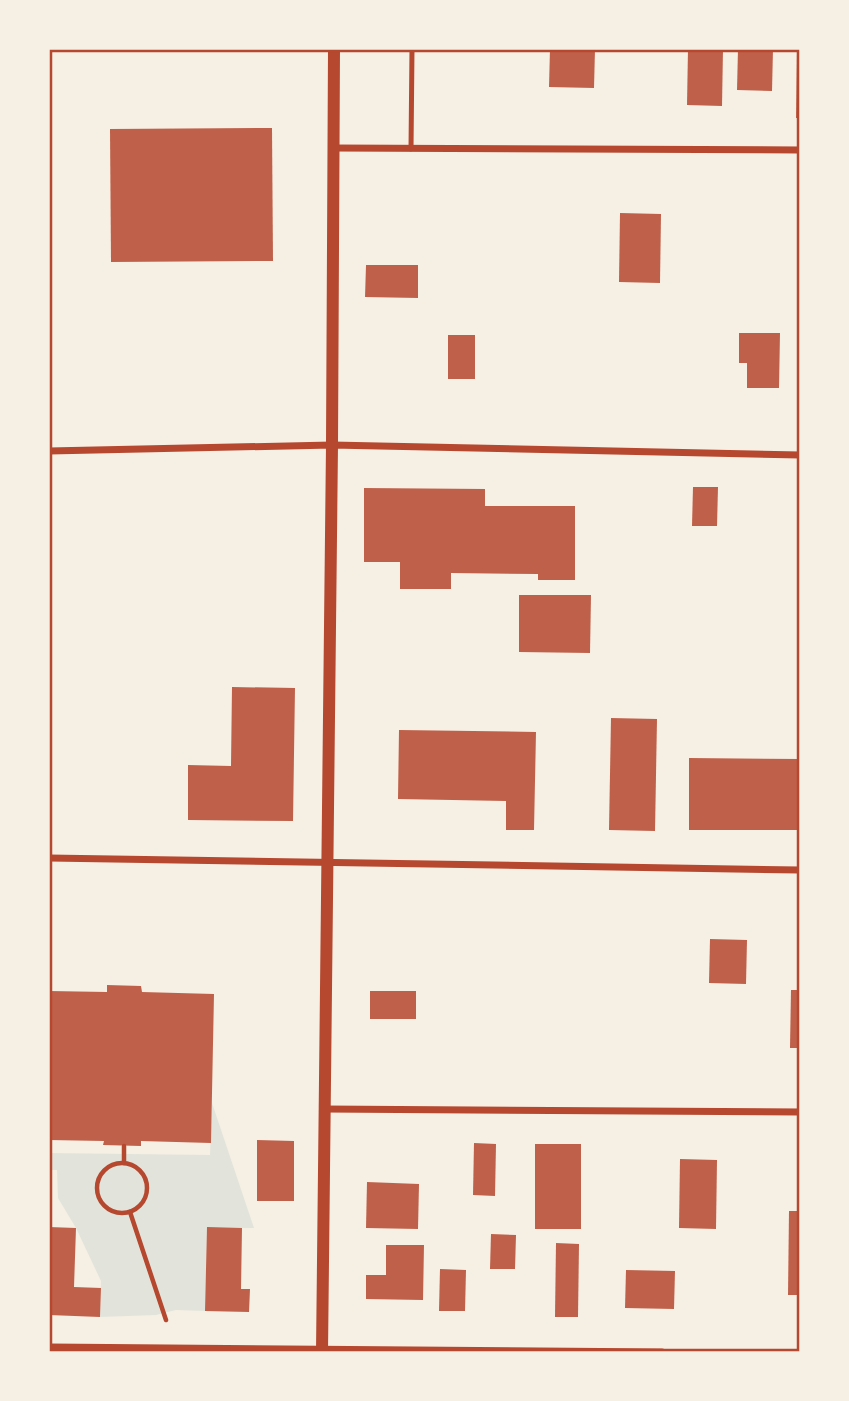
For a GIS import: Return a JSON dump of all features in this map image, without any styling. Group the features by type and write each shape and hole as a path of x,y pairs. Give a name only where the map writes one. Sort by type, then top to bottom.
{"street":[{"path":"322,1351 334,49"},
{"path":"333,148 800,150"},
{"path":"49,451 332,445 800,455"},
{"path":"49,858 800,870"},
{"path":"323,1109 800,1112"},
{"path":"49,1347 662,1352"}],"lane":[{"path":"411,149 412,49"}],"path":[{"path":"124,1146 124,1163"},
{"path":"124,1163 138,1169 147,1182 146,1197 142,1204 130,1212 119,1213 111,1210 99,1198 97,1190 102,1173 108,1167 124,1163"},
{"path":"130,1212 166,1320"}],"shaded area":[{"path":"212,1103 254,1228 207,1228 205,1311 176,1310 156,1315 100,1317 101,1281 76,1228 58,1198 57,1170 49,1170 49,1153 210,1155"}],"building":[{"path":"550,49 595,49 594,88 549,87"},
{"path":"688,49 723,49 722,106 687,105"},
{"path":"738,49 773,49 772,91 737,90"},
{"path":"797,49 800,49 800,118 796,118"},
{"path":"272,128 273,261 111,262 110,129"},
{"path":"800,204 800,257 797,257"},
{"path":"620,213 661,214 660,283 619,282"},
{"path":"366,265 418,265 418,298 365,297"},
{"path":"739,333 780,333 779,388 747,388 747,363 739,363"},
{"path":"448,335 475,335 475,379 448,379"},
{"path":"693,487 718,487 717,526 692,526"},
{"path":"364,488 485,489 485,506 575,506 575,580 538,580 538,574 451,573 451,589 400,589 400,562 364,562"},
{"path":"519,595 591,595 590,653 519,652"},
{"path":"232,687 295,688 293,821 188,820 188,765 231,766"},
{"path":"611,718 657,719 655,831 609,830"},
{"path":"399,730 536,732 534,830 506,830 506,801 398,799"},
{"path":"689,758 800,759 800,830 689,830"},
{"path":"710,939 747,940 746,984 709,983"},
{"path":"107,985 141,986 142,992 214,994 211,1143 141,1141 141,1146 103,1145 104,1141 49,1140 49,991 107,992"},
{"path":"791,990 800,990 800,1048 790,1048"},
{"path":"370,991 416,991 416,1019 370,1019"},
{"path":"257,1140 294,1141 294,1201 257,1201"},
{"path":"474,1143 496,1144 495,1196 473,1195"},
{"path":"535,1144 581,1144 581,1229 535,1229"},
{"path":"680,1159 717,1160 716,1229 679,1228"},
{"path":"367,1182 419,1184 418,1229 366,1228"},
{"path":"789,1211 800,1211 800,1295 788,1295"},
{"path":"49,1227 76,1228 74,1287 101,1288 100,1317 49,1315"},
{"path":"207,1227 242,1228 241,1289 250,1289 249,1312 205,1311"},
{"path":"491,1234 516,1235 515,1269 490,1269"},
{"path":"556,1243 579,1244 578,1317 555,1317"},
{"path":"386,1245 424,1245 423,1300 366,1299 366,1275 386,1275"},
{"path":"440,1269 466,1270 465,1311 439,1311"},
{"path":"626,1270 675,1271 674,1309 625,1308"}]}
